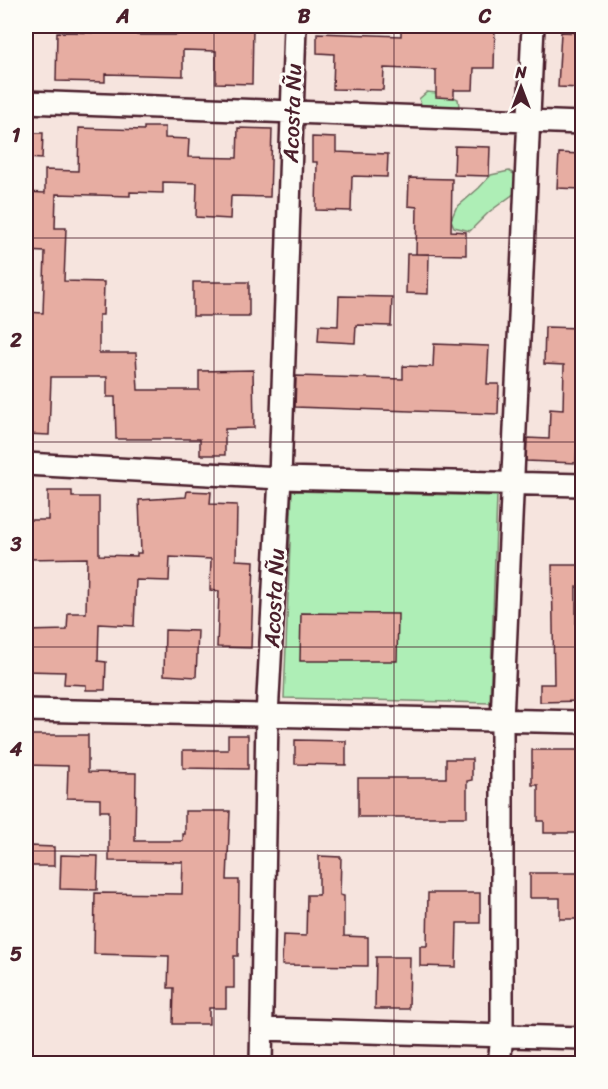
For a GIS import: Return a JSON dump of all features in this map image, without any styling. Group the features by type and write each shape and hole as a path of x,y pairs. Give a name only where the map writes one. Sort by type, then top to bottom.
{"street":[{"name":"Acosta Ñu","path":"261,1064 267,714 280,478 295,26"},
{"path":"500,1064 502,1036 502,720 533,26"},
{"path":"26,102 582,123"},
{"path":"26,464 280,478 582,485"},
{"path":"26,710 582,722"},
{"path":"262,1029 582,1038"}],"green space":[{"path":"427,92 447,94 458,99 459,106 434,113 423,109 419,99"},
{"path":"509,171 516,175 515,193 489,212 470,231 454,227 451,220 456,208 491,175"},
{"path":"292,491 497,496 490,703 284,698"}],"building":[{"path":"119,26 137,26 137,35 177,35 177,26 253,26 252,84 216,83 216,51 183,50 183,76 105,74 105,82 56,81 57,32 118,33"},
{"path":"401,26 495,26 494,68 474,68 473,90 454,90 454,98 436,97 436,70 384,68 383,90 333,89 334,54 317,53 317,33 401,36"},
{"path":"561,32 582,33 582,88 558,87"},
{"path":"144,127 165,127 165,138 189,139 188,157 237,158 238,128 272,129 270,197 231,196 230,219 196,217 197,183 163,182 163,193 130,192 130,196 56,194 55,228 66,228 64,281 104,282 103,315 99,315 99,353 136,353 138,390 199,390 199,371 253,370 254,428 225,429 225,455 200,455 200,439 116,439 115,397 107,397 107,377 51,377 49,435 26,434 26,312 43,313 45,252 26,251 26,192 45,193 45,170 78,171 79,128 144,130"},
{"path":"26,133 43,133 42,159 26,158"},
{"path":"312,137 336,138 336,152 388,154 387,177 352,176 351,211 316,210 317,162 312,162"},
{"path":"455,146 490,147 489,176 454,175"},
{"path":"559,153 582,154 582,189 557,188"},
{"path":"409,178 452,179 451,231 466,232 466,255 416,254 417,207 408,206"},
{"path":"407,254 429,254 428,294 406,293"},
{"path":"193,282 249,282 249,316 193,316"},
{"path":"339,296 392,297 391,326 356,325 355,343 318,341 319,325 338,326"},
{"path":"545,327 582,328 580,440 577,440 576,463 526,461 527,438 549,439 550,409 563,410 564,365 544,364"},
{"path":"434,344 489,346 487,384 499,384 498,414 295,407 296,376 403,379 403,366 433,367"},
{"path":"48,491 72,491 72,497 99,497 99,555 137,556 137,553 141,553 139,500 186,497 187,491 211,492 210,504 237,505 236,560 254,561 251,648 217,647 219,591 210,590 211,559 170,557 169,581 136,580 134,626 99,624 98,661 106,662 105,690 86,690 86,685 64,684 65,672 26,671 26,631 67,630 68,613 86,613 87,558 26,559 26,520 48,520"},
{"path":"552,565 582,565 582,587 576,587 576,684 582,684 582,701 540,702 540,684 554,684"},
{"path":"301,613 398,614 397,661 300,661"},
{"path":"165,630 198,631 196,677 164,675"},
{"path":"26,735 88,735 88,772 136,773 135,841 183,841 185,811 230,811 227,880 239,880 238,956 234,956 234,988 226,988 226,1008 209,1008 209,1024 173,1024 174,988 168,988 169,956 94,954 95,893 182,894 183,862 109,861 109,811 100,811 100,799 67,798 68,766 26,765"},
{"path":"228,735 248,735 248,769 183,768 183,750 228,750"},
{"path":"295,740 346,741 346,765 295,764"},
{"path":"532,750 582,750 582,833 544,833 544,821 538,821 538,785 532,785"},
{"path":"446,759 472,759 472,780 467,781 467,817 358,817 358,778 446,778"},
{"path":"30,846 54,847 54,866 30,866"},
{"path":"61,855 98,856 97,890 60,889"},
{"path":"319,856 341,857 340,895 344,896 344,936 368,937 368,966 282,965 283,935 306,936 307,895 319,895"},
{"path":"530,873 582,873 582,919 560,919 560,898 530,898"},
{"path":"428,893 480,893 480,923 457,923 456,967 420,966 420,946 427,946"},
{"path":"376,957 410,957 409,1009 375,1009"}]}
